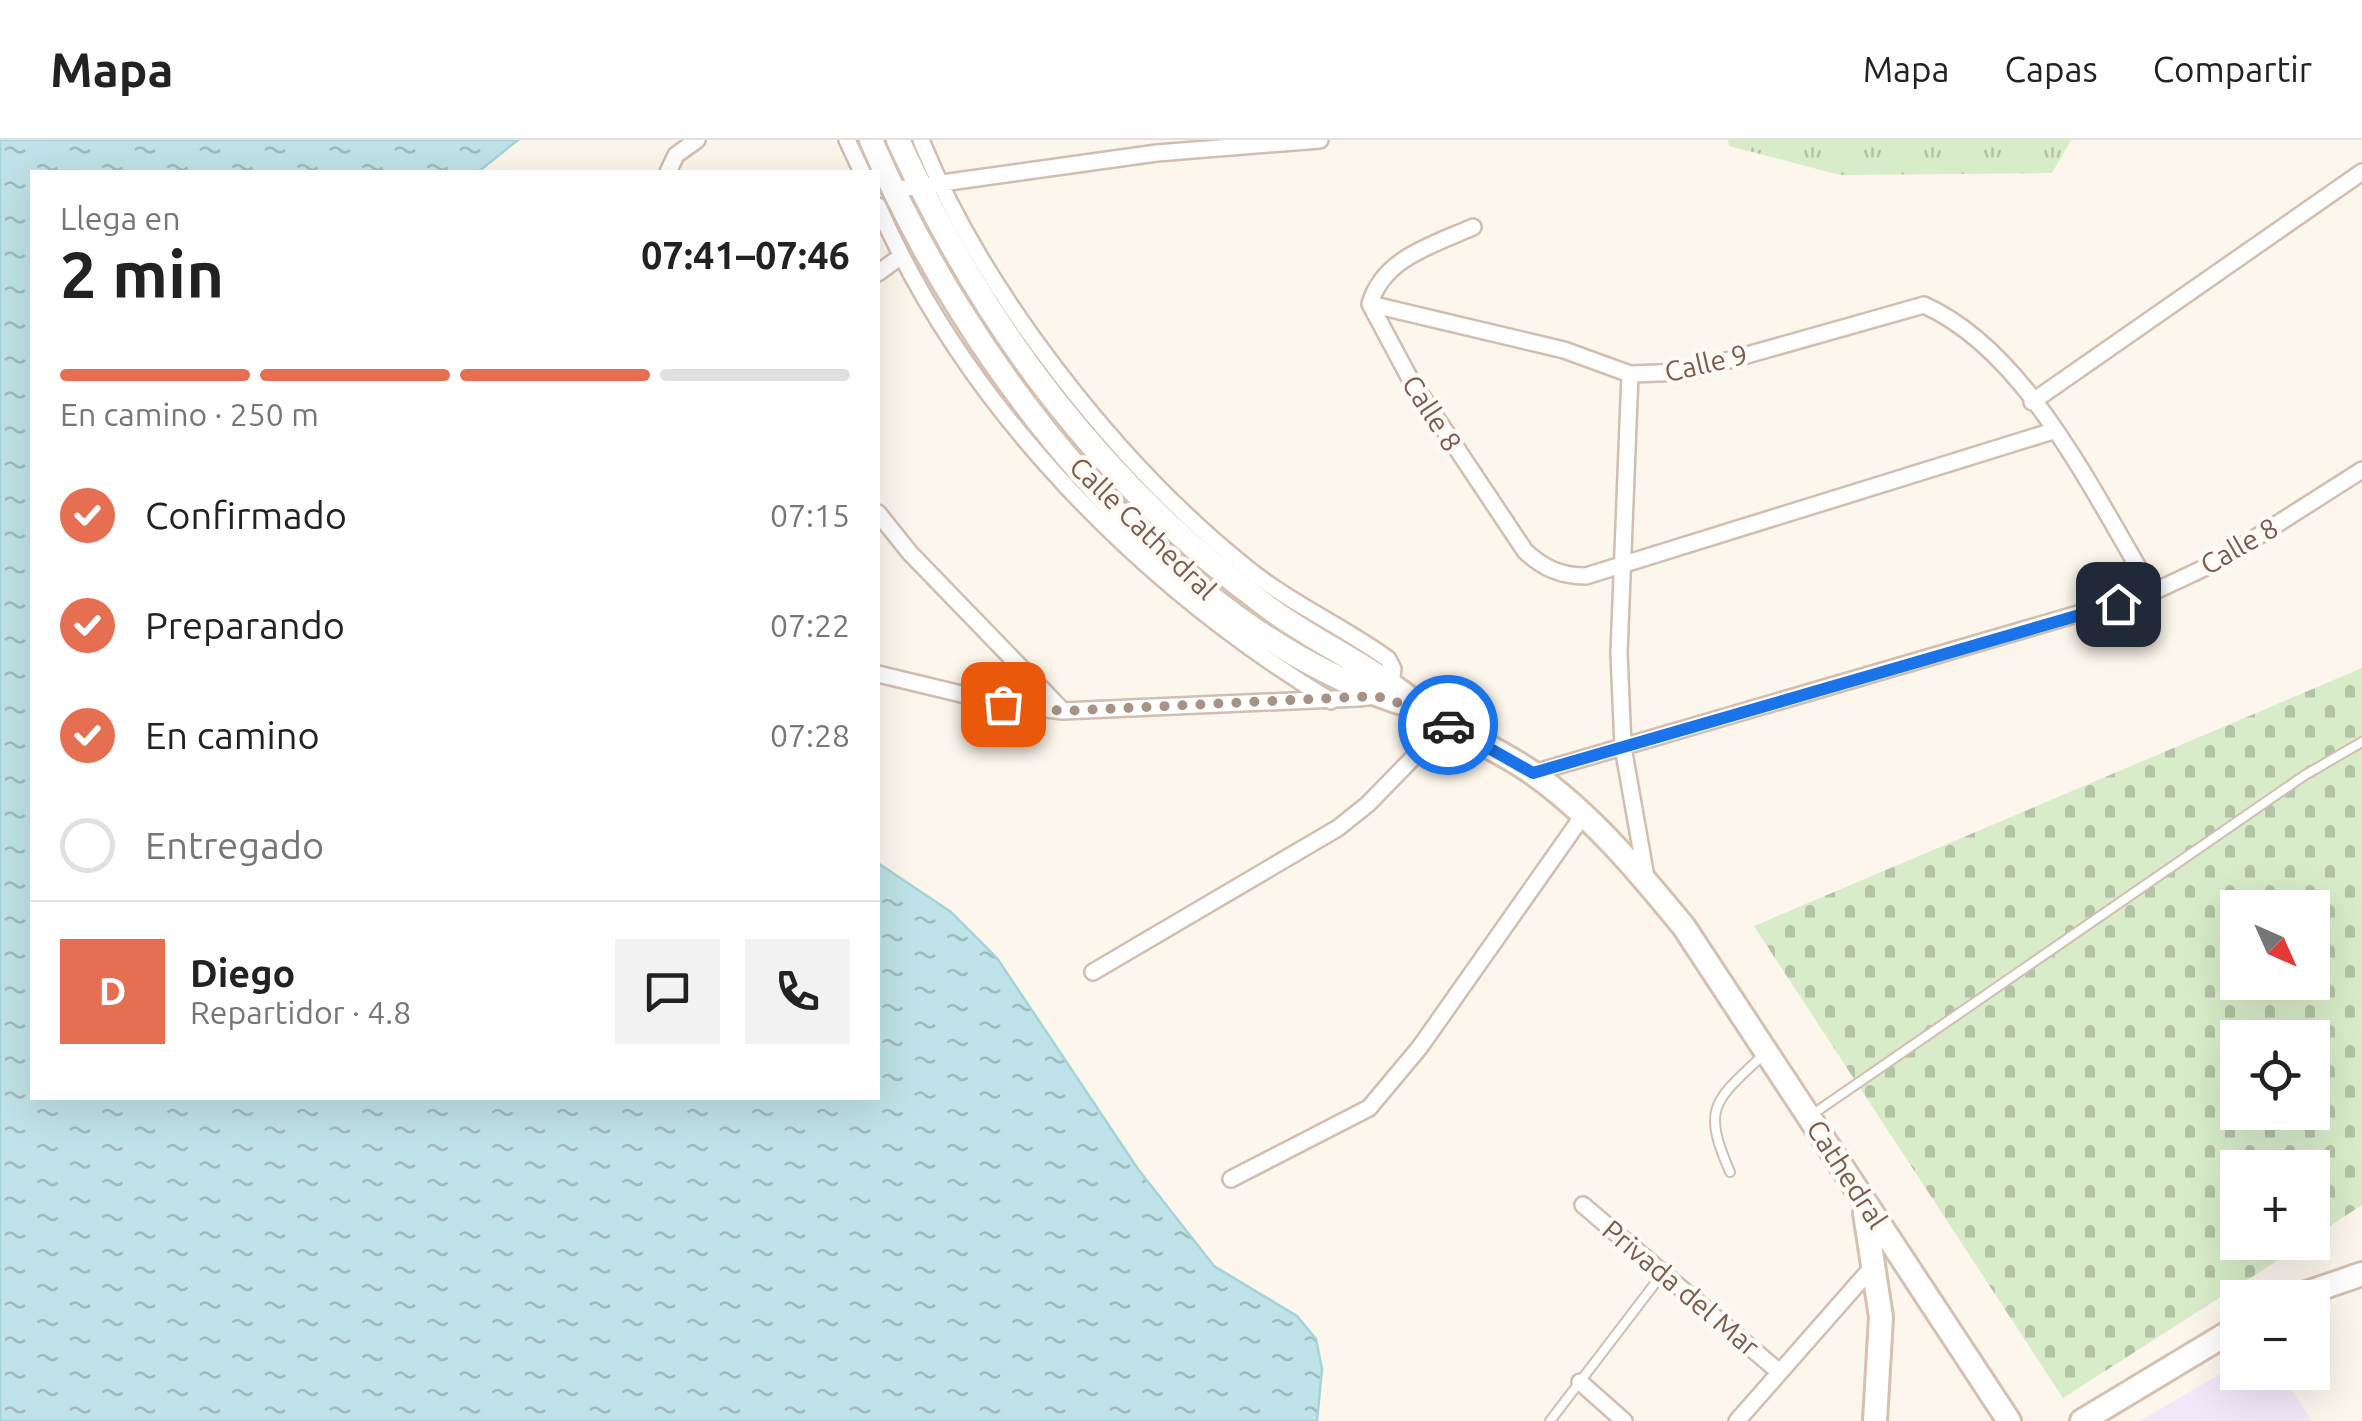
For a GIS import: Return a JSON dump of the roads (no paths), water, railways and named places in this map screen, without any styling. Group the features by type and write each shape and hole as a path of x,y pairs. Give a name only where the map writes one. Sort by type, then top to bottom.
{"street":[{"path":"669,170 676,156 697,140"},
{"path":"847,140 861,170"},
{"name":"Calle Cathedral","path":"870,140 878,170"},
{"name":"Calle Cathedral","path":"898,140 928,183 966,272 1015,352 1132,491 1202,556 1384,690"},
{"path":"880,674 1003,704 1063,711 1331,701 1384,690 1393,669 1388,659 1248,569 1121,447 1036,340 928,183 921,140"},
{"path":"1311,141 1154,147 928,183 885,198 900,256 952,338 1066,486 1196,609 1273,666 1331,701"},
{"path":"2153,592 2032,402 2362,172"},
{"name":"Calle Cathedral","path":"885,198 999,372 1084,473 1156,547 1256,631 1425,711 1533,773 1647,881 1684,927"},
{"path":"1370,304 1374,290 1395,265 1473,227"},
{"path":"880,271 900,256"},
{"name":"Calle 9","path":"1370,304 1564,350 1630,374 1687,372 1924,305 1966,329 1994,354 2032,402"},
{"name":"Calle 8","path":"1370,304 1409,378 1526,551 1539,563 1569,576 1586,576 1621,566 2053,431"},
{"path":"1630,374 1621,566 1623,747 1647,881"},
{"name":"Calle 8","path":"1533,773 2153,592 2219,561 2362,470"},
{"path":"880,516 910,553 1063,711"},
{"path":"1093,972 1279,867 1338,828 1368,804 1446,724"},
{"path":"1231,1179 1369,1108 1420,1047 1582,817"},
{"name":"Cathedral","path":"1684,927 2009,1421"},
{"path":"1860,1195 1875,1264 1882,1362 1875,1421"},
{"name":"Privada del Mar","path":"1583,1205 1778,1371"},
{"path":"1737,1421 1875,1264"},
{"path":"2330,1285 2362,1274"},
{"path":"2082,1421 2220,1338"},
{"path":"1580,1382 1624,1421"}],"lane":[{"path":"1809,1116 2305,775 2362,742"},
{"path":"1730,1172 1716,1140 1715,1110 1730,1086 1766,1052"},
{"path":"1550,1421 1663,1273"}],"water":[{"path":"0,140 518,140 480,170 30,170 30,1100 880,1100 880,864 951,912 997,958 1138,1169 1214,1266 1297,1316 1316,1339 1322,1369 1317,1421 0,1421"}]}
